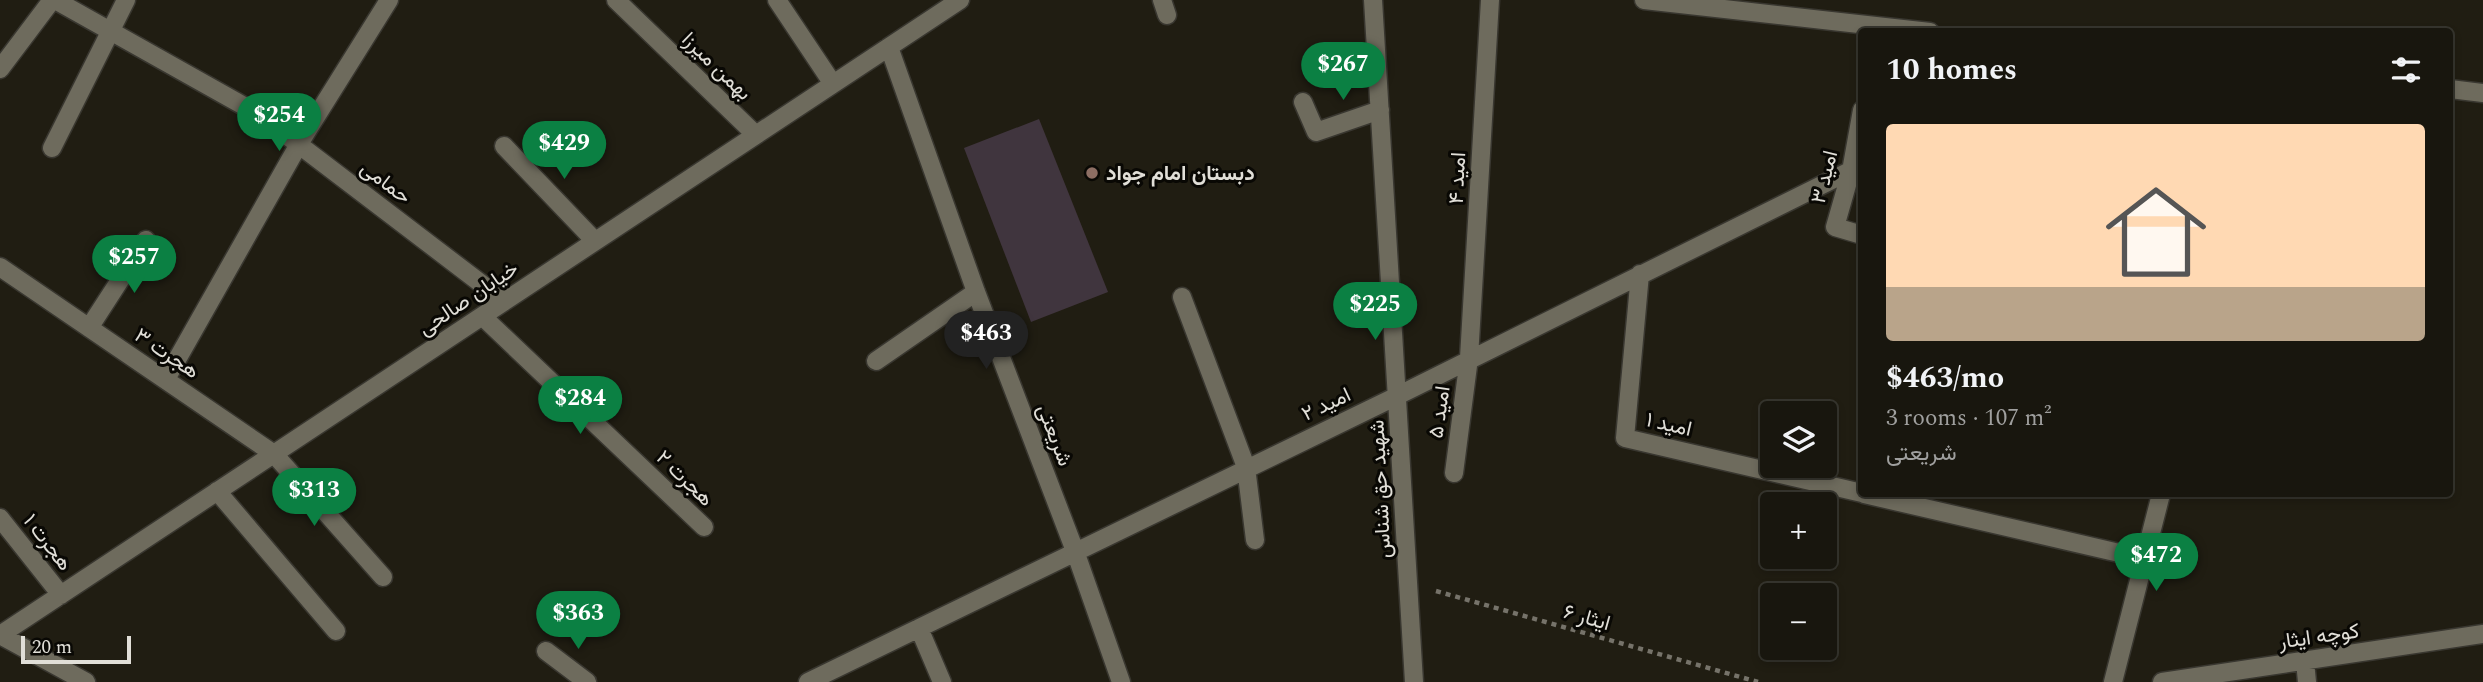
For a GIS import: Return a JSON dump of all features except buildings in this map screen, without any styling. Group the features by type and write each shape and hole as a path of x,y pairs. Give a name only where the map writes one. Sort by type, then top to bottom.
{"street":[{"name":"حمامی","path":"54,0 260,115 504,301"},
{"path":"0,69 54,0"},
{"path":"52,148 126,0"},
{"path":"166,379 299,144 389,0"},
{"name":"بهمن میرزا","path":"616,0 756,135"},
{"path":"778,0 833,84"},
{"name":"خیابان صالحی","path":"0,635 960,0"},
{"name":"شهید حق شناس","path":"1373,0 1414,682"},
{"name":"امید ۴","path":"1469,358 1490,0"},
{"path":"1644,0 1869,28"},
{"name":"شریعتی","path":"889,47 976,292 1075,551 1121,682"},
{"path":"2453,89 2483,93"},
{"path":"1303,102 1316,132 1380,110"},
{"path":"505,146 595,242"},
{"name":"امید ۳","path":"1858,149 1856,168 1835,227 1858,234"},
{"name":"امید ۲","path":"808,682 1397,396 1856,168"},
{"path":"89,328 146,240"},
{"name":"هجرت ۳","path":"0,267 274,454 383,577"},
{"name":"امید ۱","path":"1640,274 1625,438 1858,492"},
{"path":"876,361 976,292"},
{"path":"1182,297 1246,467 1255,540"},
{"name":"هجرت ۲","path":"482,316 704,527"},
{"name":"امید ۵","path":"1454,472 1469,358"},
{"path":"217,491 336,631"},
{"name":"امید ۱","path":"1880,497 2145,559"},
{"path":"2113,682 2160,497"},
{"name":"هجرت ۱","path":"0,518 61,594"},
{"path":"919,628 942,682"},
{"name":"کوچه ایثار","path":"2162,682 2483,634"},
{"path":"0,635 86,682"},
{"path":"546,651 587,682"},
{"path":"2305,661 2307,682"}],"path":[{"name":"ایثار ۶","path":"1408,583 1758,682"}],"place":[{"name":"دبستان امام جواد","path":"1092,173"}]}
